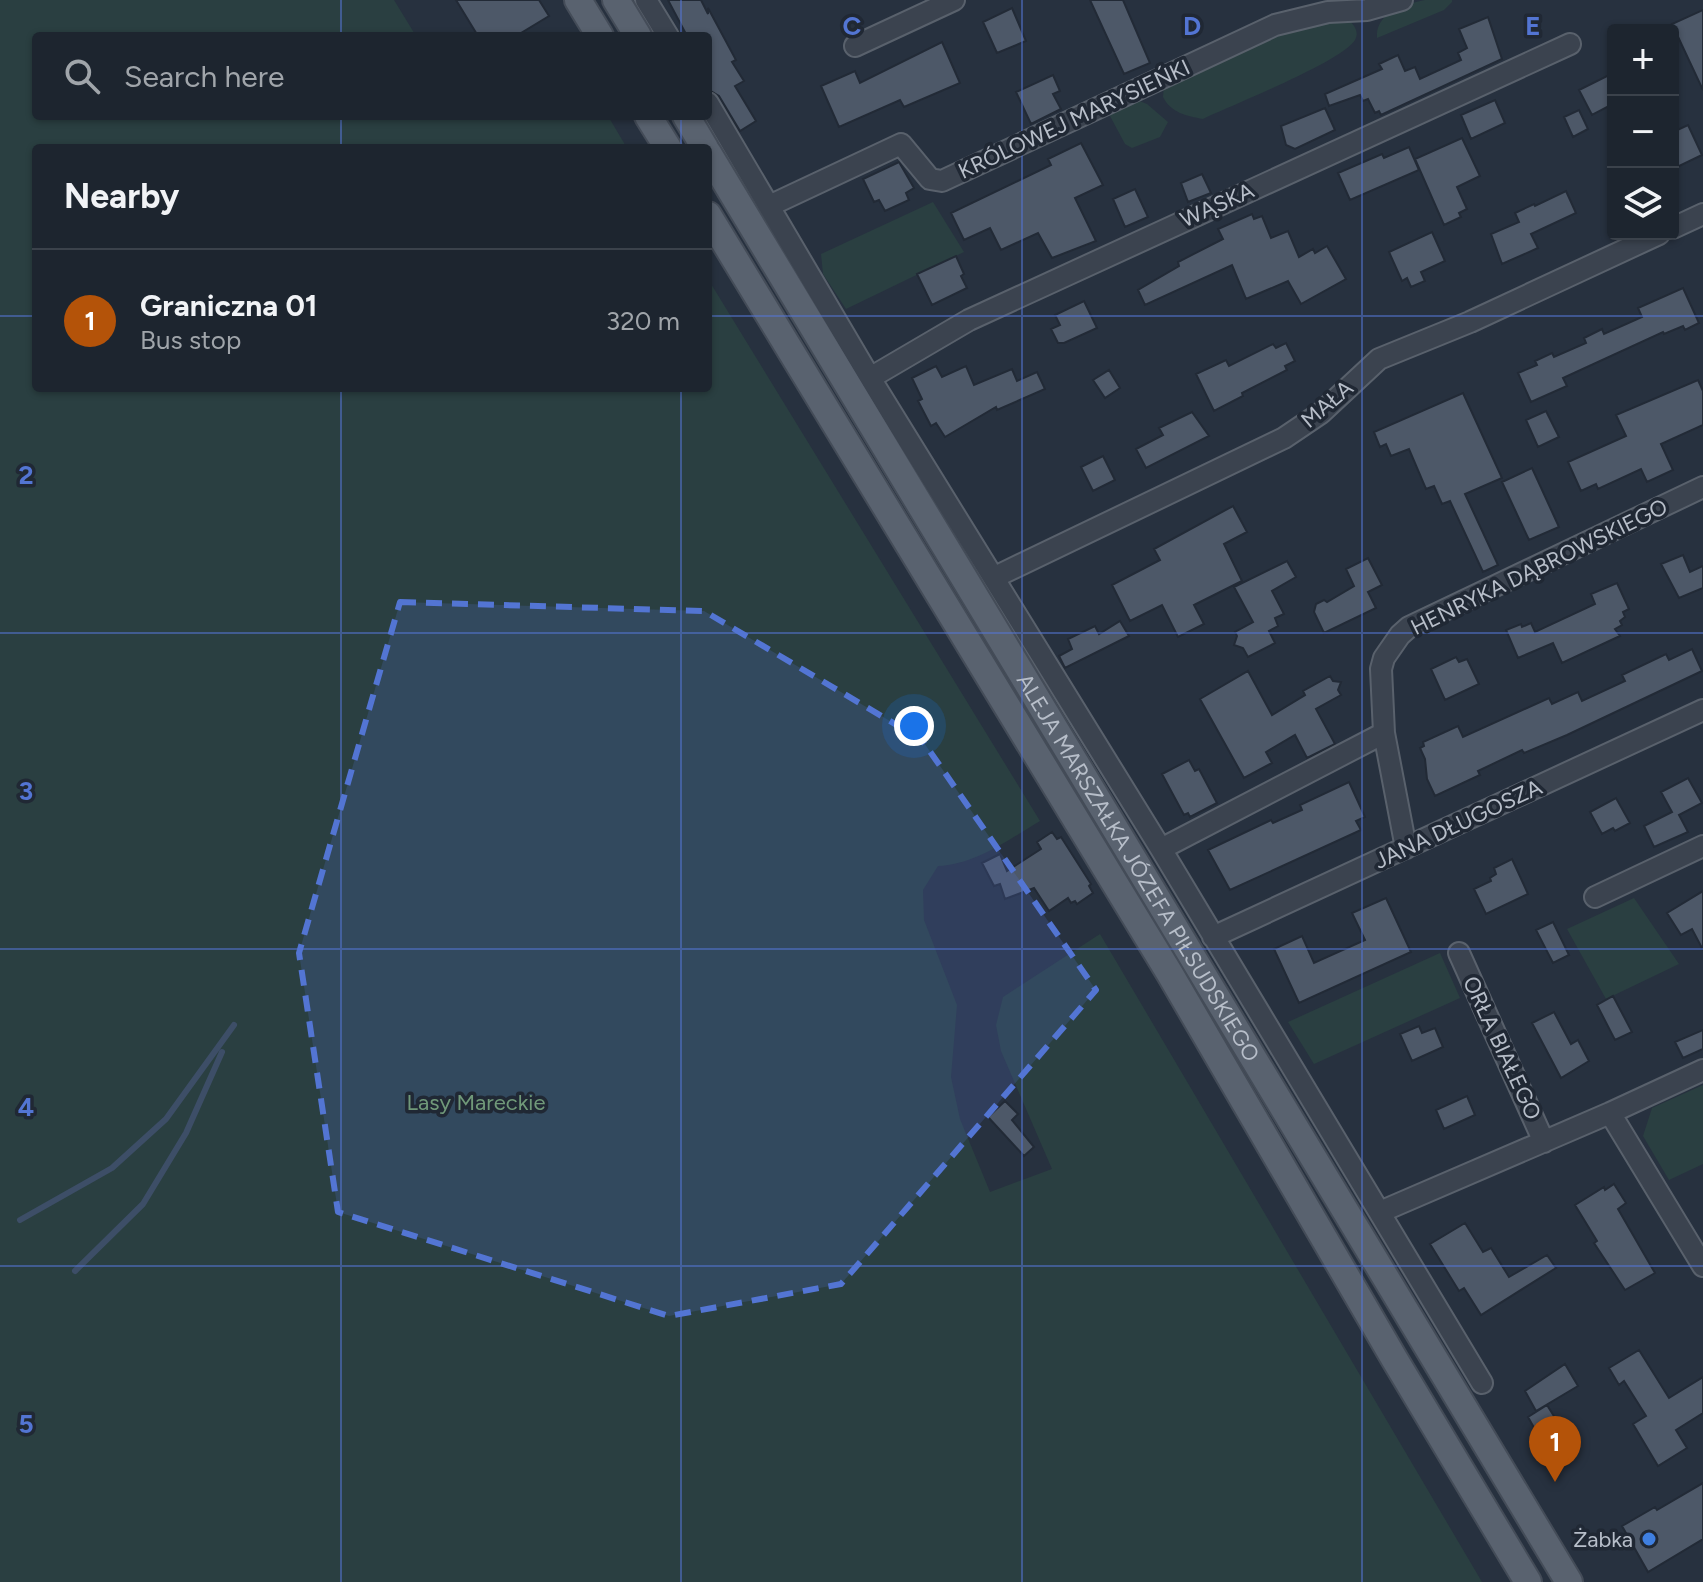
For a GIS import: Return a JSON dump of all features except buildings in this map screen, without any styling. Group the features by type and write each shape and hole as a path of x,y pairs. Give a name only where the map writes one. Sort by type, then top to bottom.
{"main road":[{"path":"578,0 598,32"},
{"path":"616,0 636,32"},
{"path":"650,120 666,144"},
{"path":"688,120 703,144"},
{"name":"ALEJA MARSZAŁKA JÓZEFA PIŁSUDSKIEGO","path":"712,160 1569,1582"},
{"name":"ALEJA MARSZAŁKA JÓZEFA PIŁSUDSKIEGO","path":"712,222 1178,986 1528,1582"}],"street":[{"path":"646,0 666,32"},
{"path":"855,46 954,0"},
{"name":"KRÓLOWEJ MARYSIEŃKI","path":"769,206 901,144 930,179 942,181 1275,25 1328,12 1367,10 1402,0"},
{"name":"WĄSKA","path":"870,378 969,320 1570,44"},
{"path":"712,110 870,378 1161,849 1482,1383"},
{"path":"1679,225 1703,214"},
{"name":"MAŁA","path":"995,577 1284,438 1321,413 1379,359 1470,322 1646,240"},
{"name":"HENRYKA DĄBROWSKIEGO","path":"1384,733 1381,669 1384,658 1409,627 1703,487"},
{"name":"JANA DŁUGOSZA","path":"1213,937 1703,710"},
{"path":"1161,849 1384,733 1406,848"},
{"path":"1595,897 1703,846"},
{"name":"ORŁA BIAŁEGO","path":"1459,953 1544,1142"},
{"path":"1380,1212 1703,1070"},
{"path":"1610,1113 1703,1266"}],"highlighted area":[{"path":"400,602 704,611 922,740 1096,990 841,1284 669,1316 338,1212 299,953"}],"green space":[{"name":"Lasy Mareckie","path":"0,0 394,0 414,32 32,32 32,120 610,120 625,144 32,144 32,392 712,392 712,286 1040,821 978,856 938,866 923,890 924,920 957,1005 951,1077 960,1119 990,1192 1052,1169 1001,1051 996,1025 1003,997 1100,934 1482,1582 0,1582"},
{"path":"1425,0 1452,2 1444,10 1377,38 1378,29 1386,16 1400,7"},
{"path":"1347,18 1357,34 1346,49 1309,71 1203,119 1175,110 1163,97 1164,85 1273,32"},
{"path":"1132,98 1147,104 1168,122 1160,137 1132,148 1125,144 1110,116 1114,107"},
{"path":"933,202 964,252 846,309 823,274 821,254"},
{"path":"1634,898 1679,964 1606,999 1567,929"},
{"path":"1440,953 1460,998 1314,1064 1288,1022"},
{"path":"1703,1085 1703,1164 1669,1180 1643,1136 1652,1108"}],"waterway":[{"path":"20,1220 112,1168 166,1119 234,1025"},
{"path":"75,1271 143,1204 186,1133 222,1052"}],"place":[{"name":"Graniczna 01","path":"1555,1482"},
{"name":"Żabka","path":"1649,1539"}]}
